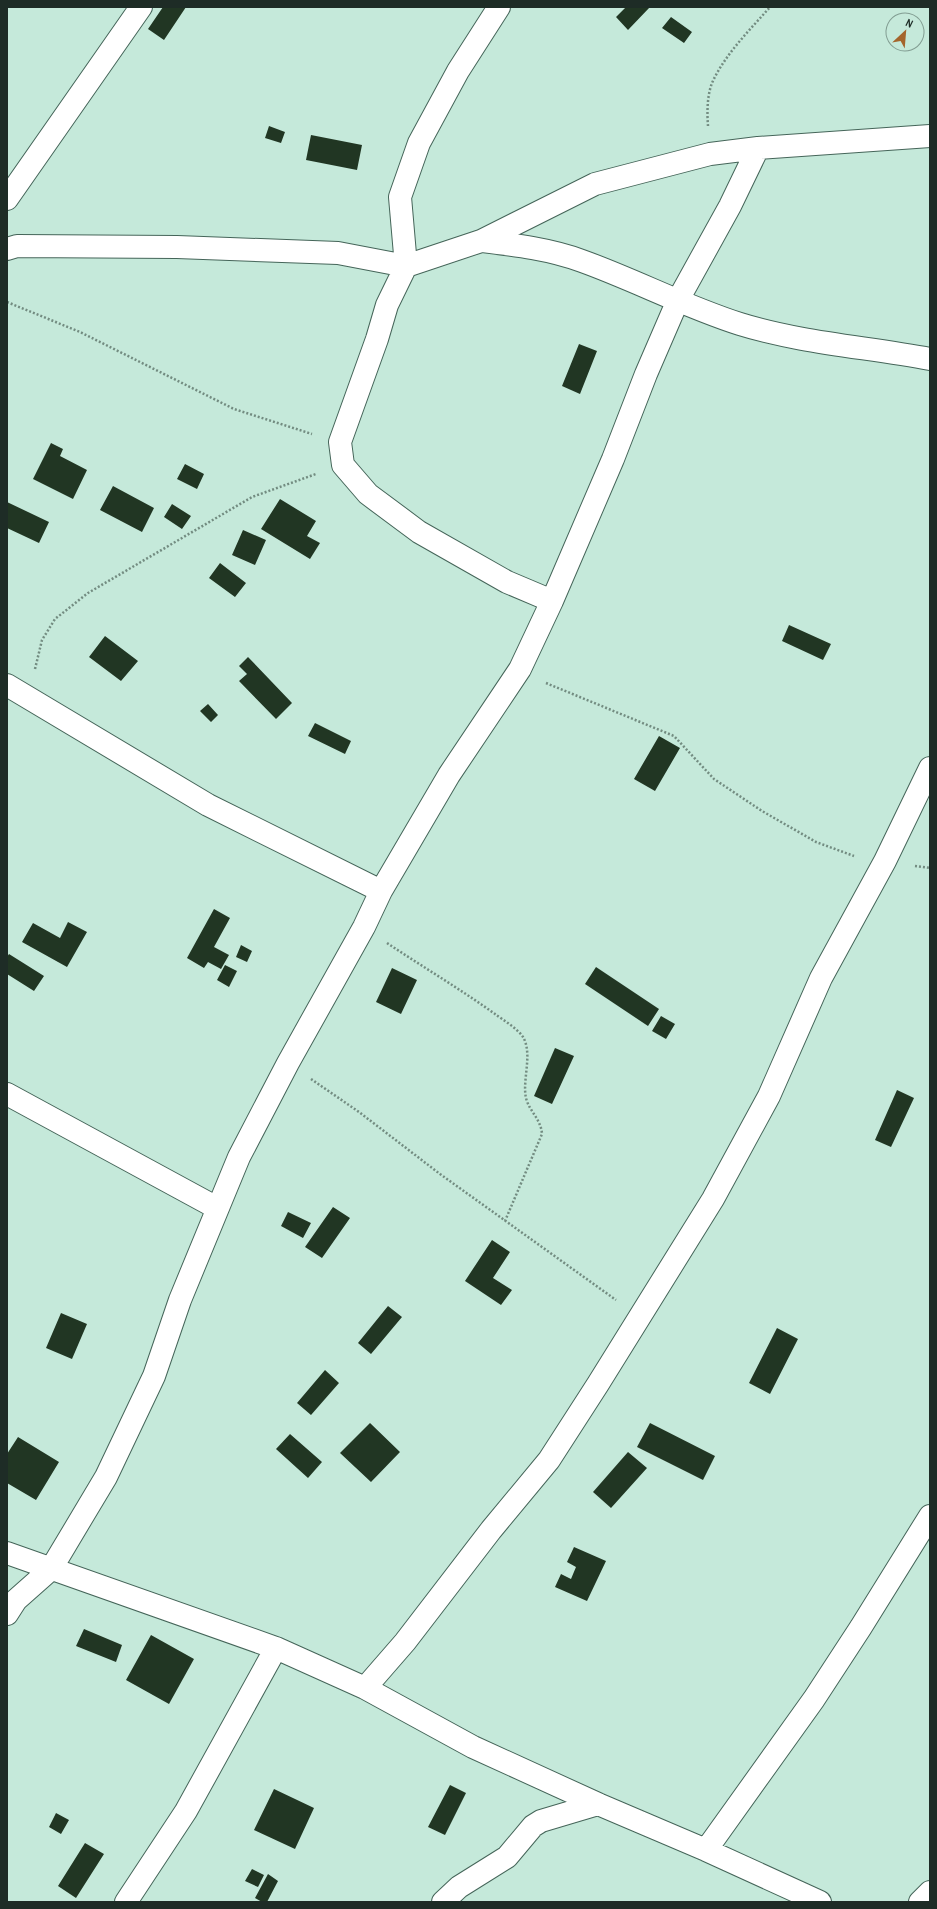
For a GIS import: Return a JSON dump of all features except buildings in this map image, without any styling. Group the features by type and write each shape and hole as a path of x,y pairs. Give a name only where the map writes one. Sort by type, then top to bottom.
{"street":[{"path":"7,199 141,7"},
{"path":"499,7 458,71 423,136 402,190 400,197 406,266 387,305 377,339 340,442 342,465 368,494 420,532 507,582 552,601"},
{"path":"7,249 16,246 176,247 338,254 406,266 481,240 595,184 710,154 758,148 930,136"},
{"path":"7,1614 16,1600 51,1569 106,1477 154,1376 180,1300 238,1157 288,1063 364,927 381,891 449,775 520,669 552,601 613,459 646,374 678,300 730,206 758,148"},
{"path":"481,240 528,247 581,260 703,311 741,324 839,345 889,351 930,359"},
{"path":"7,685 208,805 381,891"},
{"path":"365,1688 405,1642 491,1530 549,1460 713,1199 769,1096 821,978 885,861 930,768"},
{"path":"7,1094 217,1208"},
{"path":"706,1850 814,1699 930,1516"},
{"path":"7,1554 276,1648 365,1688 473,1747 598,1804 706,1850 809,1899"},
{"path":"126,1902 186,1811 276,1648"},
{"path":"443,1902 459,1887 507,1857 533,1826 541,1821 598,1804"},
{"path":"920,1902 930,1892"}],"path":[{"path":"710,154 707,111 712,84 736,45 770,7"},
{"path":"7,302 80,332 234,409 277,424 340,442"},
{"path":"26,696 42,640 55,619 88,593 252,497 342,465"},
{"path":"520,669 536,679 674,736 714,779 762,811 816,842 852,856 885,861"},
{"path":"364,927 478,1002 510,1025 523,1037 527,1066 525,1080 526,1099 541,1124 542,1134 505,1221"},
{"path":"288,1063 359,1112 505,1221 640,1317"}]}
